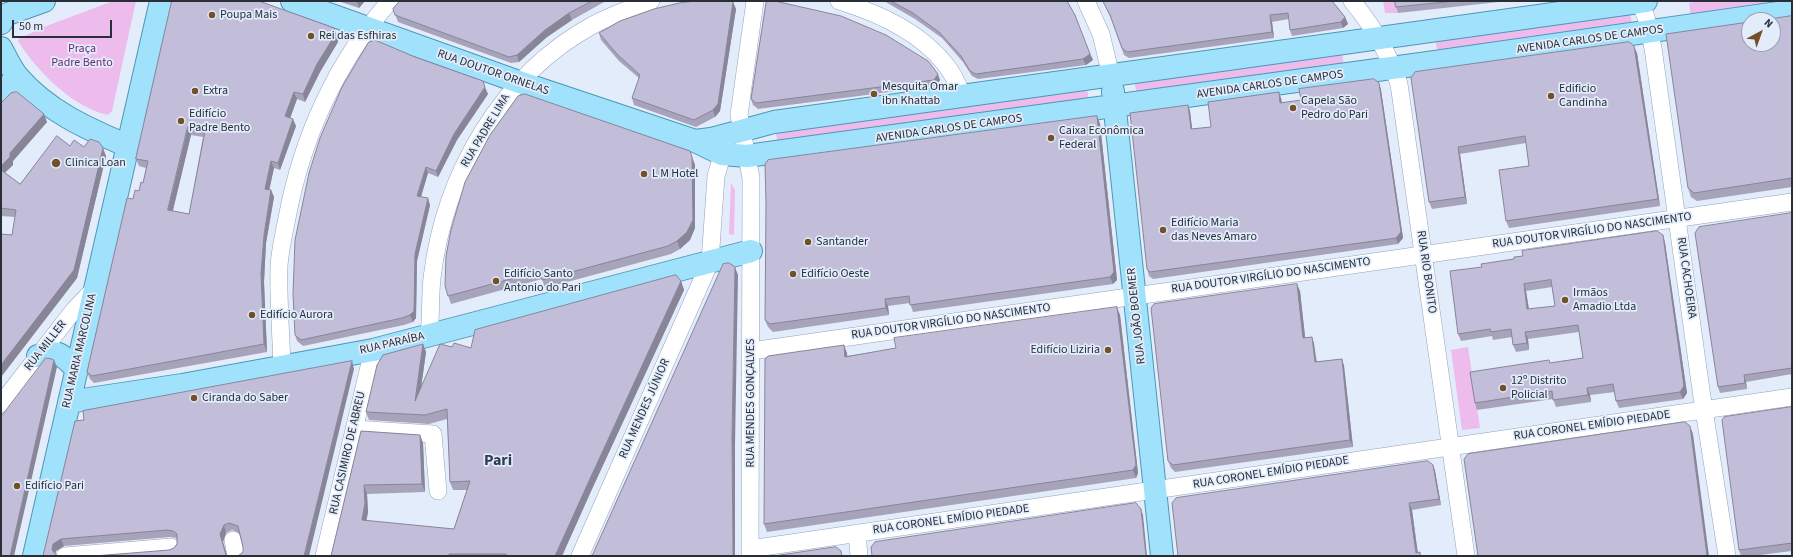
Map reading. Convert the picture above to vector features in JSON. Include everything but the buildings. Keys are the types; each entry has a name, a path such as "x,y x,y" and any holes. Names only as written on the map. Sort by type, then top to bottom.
{"main road":[{"path":"2,18 44,1"},
{"path":"1,48 17,77 57,111 81,125 128,146 161,1"},
{"name":"RUA DOUTOR ORNELAS","path":"292,1 519,82 695,141 733,134 747,156"},
{"path":"733,134 774,122 1378,39 1641,1"},
{"name":"AVENIDA CARLOS DE CAMPOS","path":"747,156 1394,68 1792,11"},
{"name":"RUA JOÃO BOEMER","path":"1111,76 1162,556"},
{"path":"1,94 17,77"},
{"name":"RUA MARIA MARCOLINA","path":"34,556 128,146"},
{"name":"RUA PARAÍBA","path":"69,402 87,401 373,350 751,251"},
{"path":"38,356 48,352 57,353 77,369"}],"street":[{"path":"282,366 279,265 294,182 324,98 366,28 390,1"},
{"name":"RUA PADRE LIMA","path":"430,336 432,279 441,229 449,201 465,164 502,102 519,82 545,58 593,25 651,1"},
{"name":"RUA MENDES JÚNIOR","path":"580,556 710,262 716,176 733,134 755,1"},
{"path":"839,1 886,19 924,44 946,64 963,96"},
{"path":"1086,1 1101,34 1111,76"},
{"name":"RUA RIO BONITO","path":"1352,1 1366,18 1378,39 1394,68 1399,84 1466,556"},
{"name":"RUA CACHOEIRA","path":"1641,1 1650,31 1704,410 1727,556"},
{"name":"RUA MENDES GONÇALVES","path":"747,156 751,178 750,552"},
{"name":"RUA DOUTOR VIRGÍLIO DO NASCIMENTO","path":"751,350 1792,202"},
{"name":"RUA MILLER","path":"1,404 74,310 94,289"},
{"name":"RUA CASIMIRO DE ABREU","path":"324,556 373,350"},
{"name":"RUA CORONEL EMÍDIO PIEDADE","path":"750,552 857,533 1792,397"},
{"path":"354,429 433,434 438,491"},
{"path":"857,533 859,556"},
{"path":"64,556 171,547"}],"green space":[{"name":"Praça Padre Bento","path":"113,1 136,1 112,111 108,115 82,105 69,96 45,75 18,41 20,38 49,25"},
{"path":"1383,1 1397,1 1398,13 1385,13"},
{"path":"1701,1 1792,1 1691,18 1689,3"},
{"path":"1630,10 1632,25 1438,54 1435,39"},
{"path":"1342,52 1344,67 1137,95 1134,80"},
{"path":"1087,87 1089,102 778,144 775,129"},
{"path":"731,183 735,190 734,235 729,234"},
{"path":"1468,347 1480,428 1462,430 1451,350"}],"place":[{"name":"Poupa Mais","path":"212,15"},
{"name":"Rei das Esfhiras","path":"311,36"},
{"name":"Extra","path":"195,91"},
{"name":"Mesquita Omar ibn Khattab","path":"874,94"},
{"name":"Edificio Candinha","path":"1551,96"},
{"name":"Capela São Pedro do Pari","path":"1293,108"},
{"name":"Edifício Padre Bento","path":"181,121"},
{"name":"Caixa Econômica Federal","path":"1051,138"},
{"name":"Clinica Loan","path":"56,163"},
{"name":"L M Hotel","path":"644,174"},
{"name":"Edifício Maria das Neves Amaro","path":"1163,230"},
{"name":"Santander","path":"808,242"},
{"name":"Edifício Oeste","path":"793,274"},
{"name":"Edifício Santo Antonio do Pari","path":"496,281"},
{"name":"Irmãos Amadio Ltda","path":"1565,300"},
{"name":"Edifício Aurora","path":"252,315"},
{"name":"Edifício Liziria","path":"1108,350"},
{"name":"12º Distrito Policial","path":"1503,388"},
{"name":"Ciranda do Saber","path":"194,398"},
{"name":"Edifício Pari","path":"17,486"}],"district":[{"name":"Pari","path":"498,461"}]}
